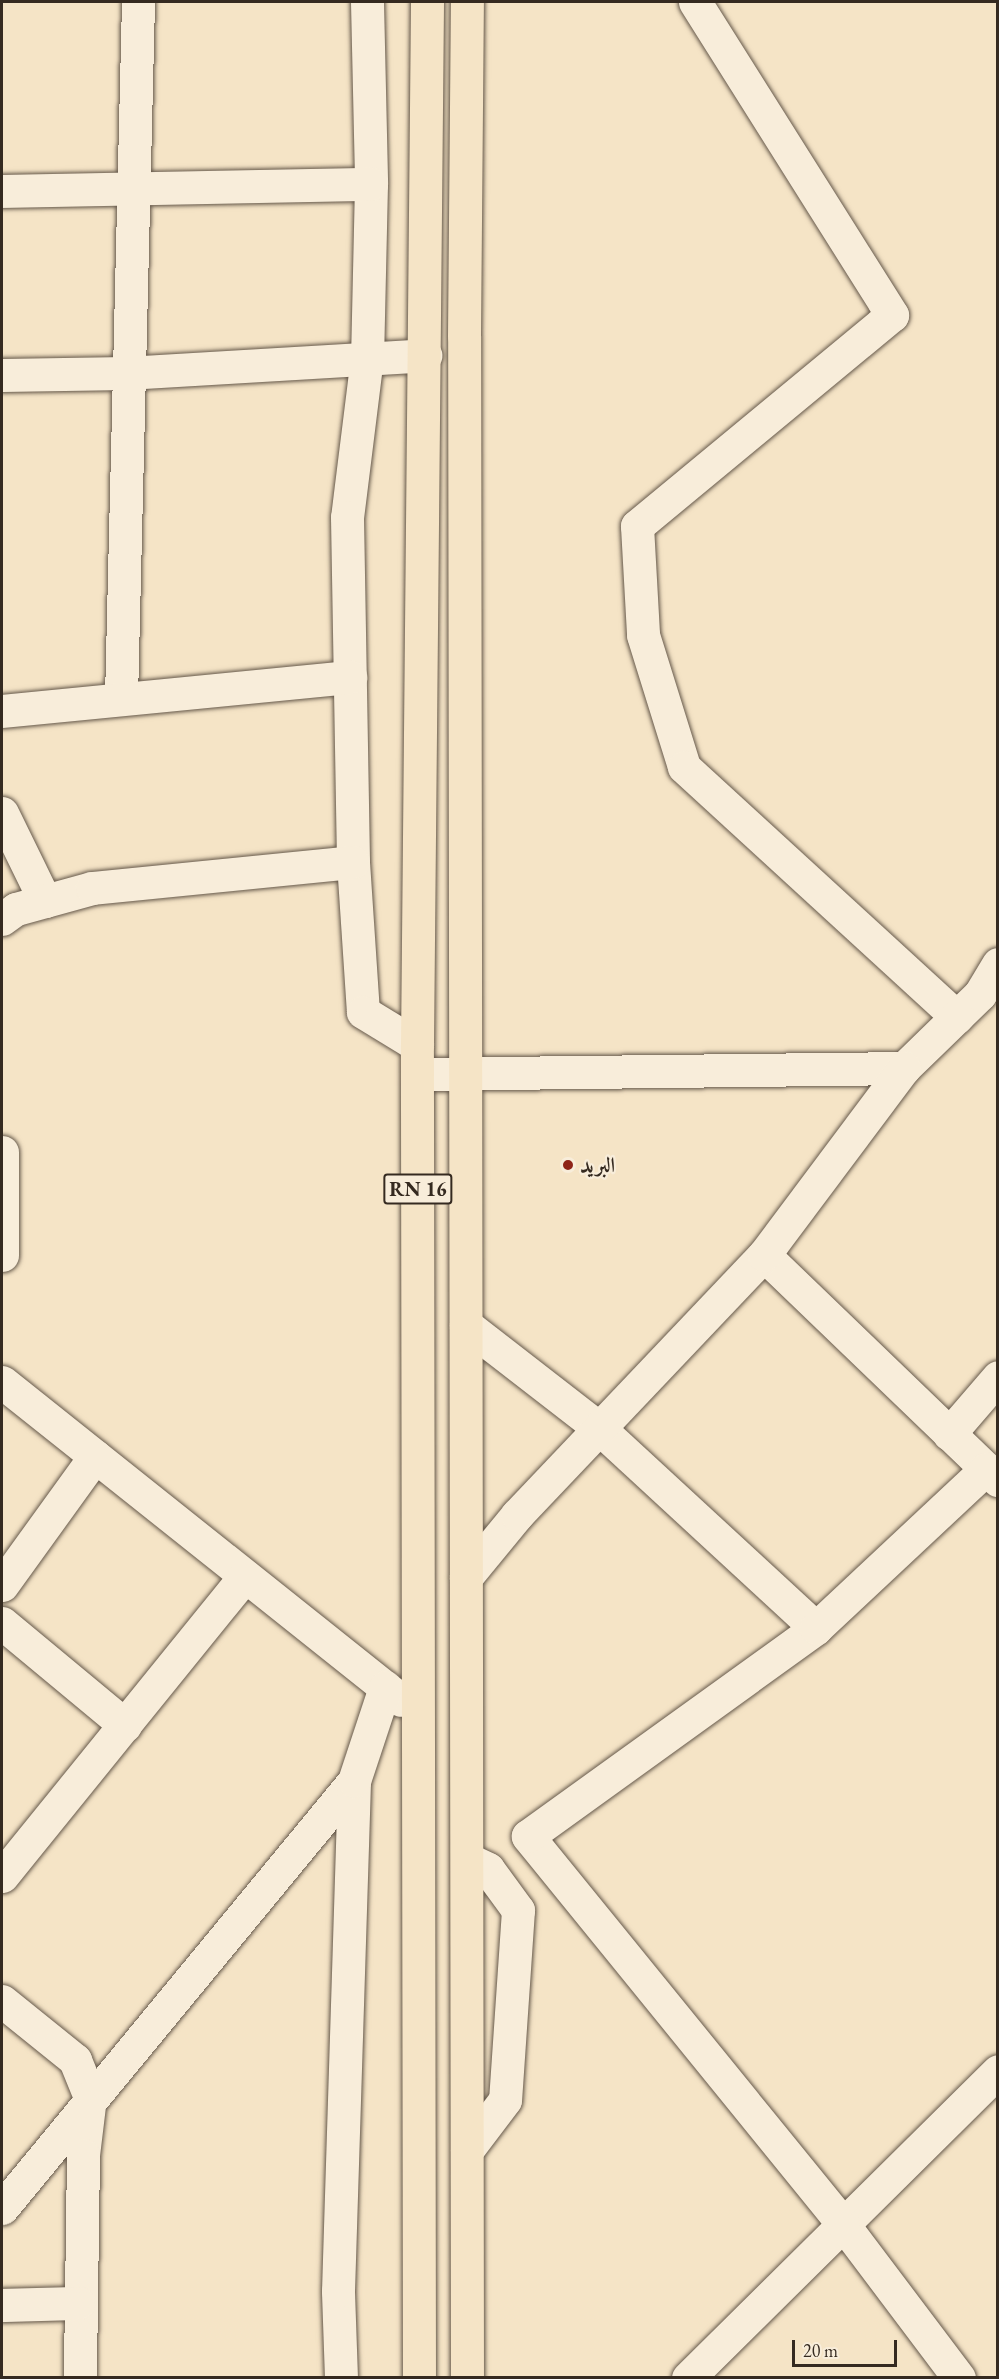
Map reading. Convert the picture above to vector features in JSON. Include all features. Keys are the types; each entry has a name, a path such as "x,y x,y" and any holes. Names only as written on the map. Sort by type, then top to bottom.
{"main road":[{"name":"RN 16","path":"419,2378 417,1060 427,2"},
{"name":"RN 16","path":"467,2378 467,2150 478,1864 466,1577 468,2"}],"street":[{"path":"121,698 126,374 136,189 138,2"},
{"path":"367,2 371,184 367,357 347,517 353,862 363,1012 417,1060 465,1075 904,1068"},
{"path":"695,2 892,315 638,526 643,635 684,767 957,1017"},
{"path":"2,191 371,184"},
{"path":"2,375 126,374 425,355"},
{"path":"2,711 350,677"},
{"path":"2,813 45,901"},
{"path":"2,919 16,909 92,888 353,862"},
{"path":"466,1577 517,1515 764,1255 904,1068 980,994 997,969"},
{"path":"2,1152 2,1255"},
{"path":"467,2150 505,2100 518,1910 478,1864 528,1836 816,1628 992,1475 764,1255"},
{"path":"466,1325 598,1428 816,1628"},
{"path":"949,1434 998,1377"},
{"path":"2,1382 419,1714"},
{"path":"2,1585 95,1456"},
{"path":"2,1876 245,1576"},
{"path":"2,1623 125,1725"},
{"path":"341,2378 338,2291 354,1781 385,1687"},
{"path":"2,2208 90,2097 354,1781"},
{"path":"528,1836 843,2224 959,2378"},
{"path":"2,2001 75,2060 90,2097 84,2155 78,2303 80,2378"},
{"path":"688,2378 998,2071"},
{"path":"2,2305 78,2303"}],"place":[{"name":"البريد","path":"568,1165"}]}
